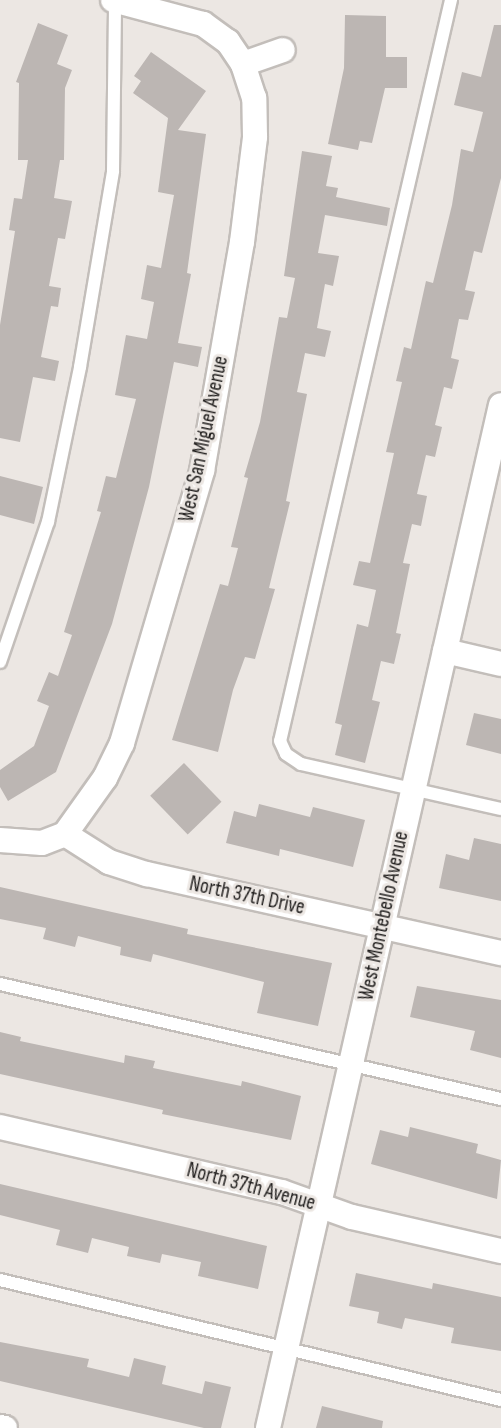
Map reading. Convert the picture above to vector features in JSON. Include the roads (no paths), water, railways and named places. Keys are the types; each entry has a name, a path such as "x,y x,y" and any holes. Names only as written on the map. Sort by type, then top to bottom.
{"street":[{"name":"West San Miguel Avenue","path":"65,834 105,778 122,742 202,471 242,242 255,137 254,98 243,64 228,42 203,24 114,0"},
{"path":"243,64 283,50"},
{"name":"West Montebello Avenue","path":"268,1428 320,1205 411,789 501,405"},
{"path":"445,651 501,664"},
{"path":"0,840 42,843 65,834"},
{"name":"North 37th Drive","path":"65,834 109,862 147,874 501,953"},
{"name":"North 37th Avenue","path":"0,1127 282,1192 352,1217 501,1251"},
{"path":"0,1427 5,1428"}],"lane":[{"path":"0,662 48,522 80,367 113,171 114,0"},
{"path":"451,0 280,741 286,754 301,764 501,809"},
{"path":"0,984 501,1099"},
{"path":"0,1280 501,1400"}]}
